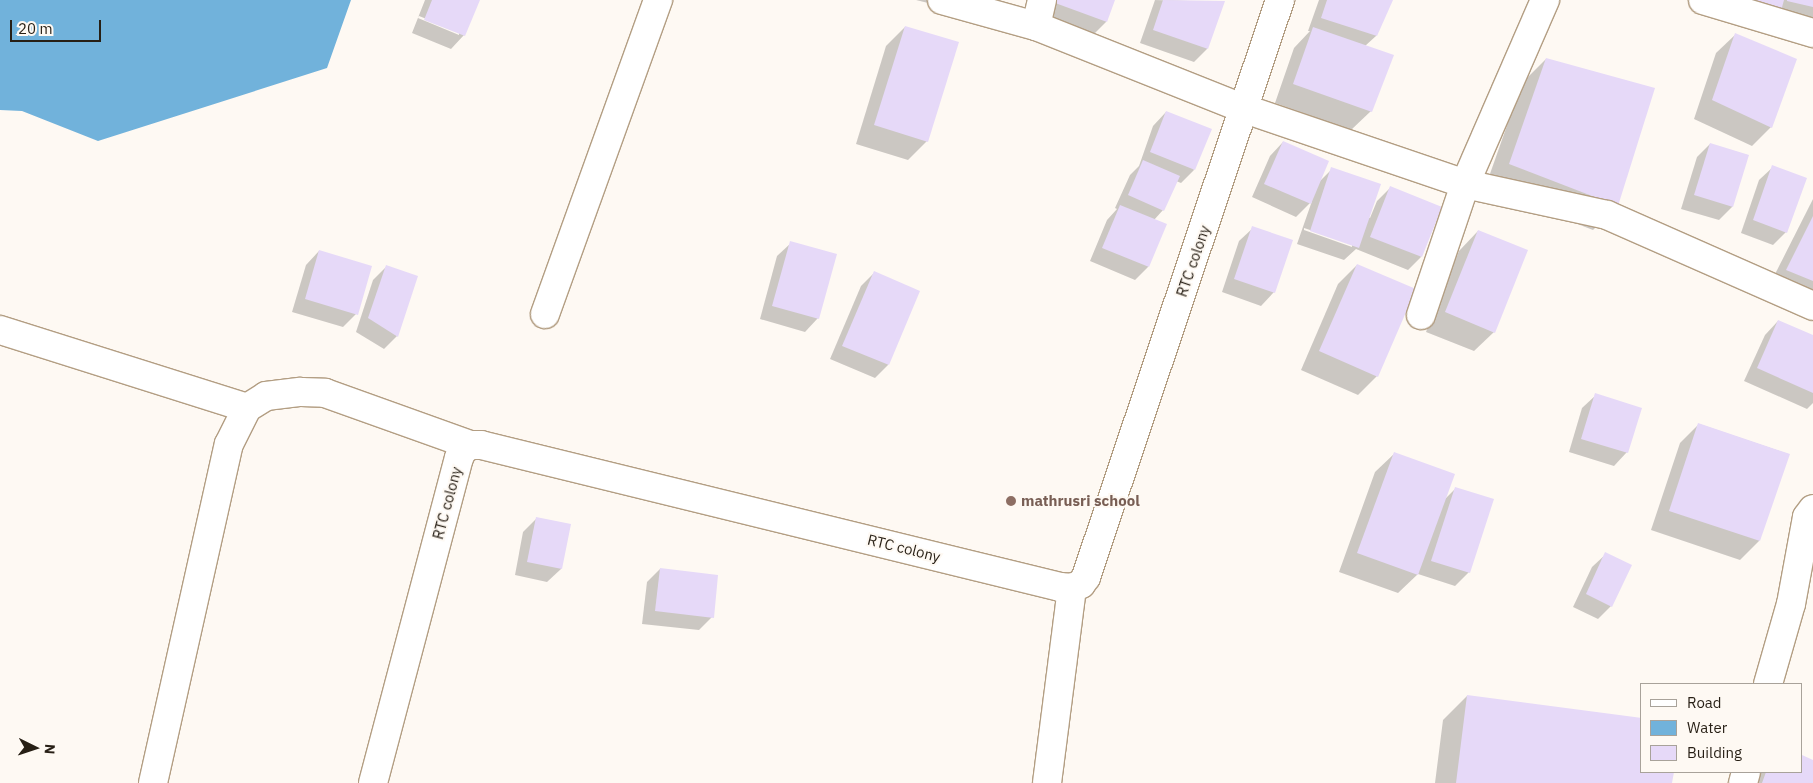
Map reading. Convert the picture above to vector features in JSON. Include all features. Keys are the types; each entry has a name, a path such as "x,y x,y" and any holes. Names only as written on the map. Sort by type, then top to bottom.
{"street":[{"path":"545,314 658,0"},
{"path":"942,0 1036,26 1245,109 1465,184 1607,215 1813,306"},
{"path":"1036,26 1042,0"},
{"name":"RTC colony","path":"373,783 459,458 462,451 470,445 481,445 1060,587 1072,588 1081,584 1086,578 1245,109 1280,0"},
{"path":"1421,315 1465,184 1545,0"},
{"path":"1703,0 1813,33"},
{"path":"0,330 247,408"},
{"path":"153,783 229,444 247,408 266,396 301,392 325,394 470,445"},
{"path":"1768,683 1791,604 1807,517 1813,509"},
{"path":"1048,783 1072,588"}],"water":[{"path":"0,0 351,0 327,68 98,141 22,111 0,110"}],"building":[{"path":"432,0 480,0 465,36 424,20"},
{"path":"1047,0 1115,0 1107,22"},
{"path":"1163,0 1225,1 1208,49 1153,30"},
{"path":"1327,0 1393,0 1377,36 1321,18"},
{"path":"1751,0 1784,0 1781,11"},
{"path":"1813,0 1813,7 1787,1"},
{"path":"905,26 959,42 928,142 874,125"},
{"path":"1313,27 1394,55 1372,112 1293,84"},
{"path":"1735,33 1797,59 1772,128 1712,100"},
{"path":"1546,58 1655,88 1618,206 1509,164"},
{"path":"1166,111 1212,129 1195,170 1150,152"},
{"path":"1283,141 1329,161 1311,204 1264,184"},
{"path":"1710,143 1749,155 1733,207 1694,195"},
{"path":"1143,160 1180,176 1164,211 1128,195"},
{"path":"1772,165 1807,178 1787,233 1753,220"},
{"path":"1331,167 1381,184 1359,248 1310,231"},
{"path":"1390,186 1442,207 1422,257 1370,237"},
{"path":"1120,205 1167,224 1149,267 1102,248"},
{"path":"1813,216 1813,281 1786,270"},
{"path":"1252,226 1293,240 1275,293 1234,279"},
{"path":"1478,230 1528,250 1495,333 1445,312"},
{"path":"790,241 837,254 819,319 772,306"},
{"path":"319,250 372,266 358,315 305,299"},
{"path":"1357,264 1416,289 1378,377 1319,351"},
{"path":"386,265 418,276 398,337 368,318"},
{"path":"874,271 920,291 889,365 842,346"},
{"path":"1778,320 1813,335 1813,393 1757,368"},
{"path":"1595,393 1642,408 1628,453 1581,439"},
{"path":"1698,423 1790,454 1760,541 1669,511"},
{"path":"1394,452 1455,474 1418,575 1357,553"},
{"path":"1455,487 1494,499 1470,573 1431,561"},
{"path":"536,517 571,524 562,569 527,562"},
{"path":"1605,552 1632,565 1612,607 1586,594"},
{"path":"660,568 718,575 714,618 655,611"},
{"path":"1467,695 1640,718 1640,773 1674,773 1672,783 1456,783"},
{"path":"1803,755 1813,760 1813,783 1762,783 1766,773 1803,773"}],"place":[{"name":"mathrusri school","path":"1011,501"}]}
